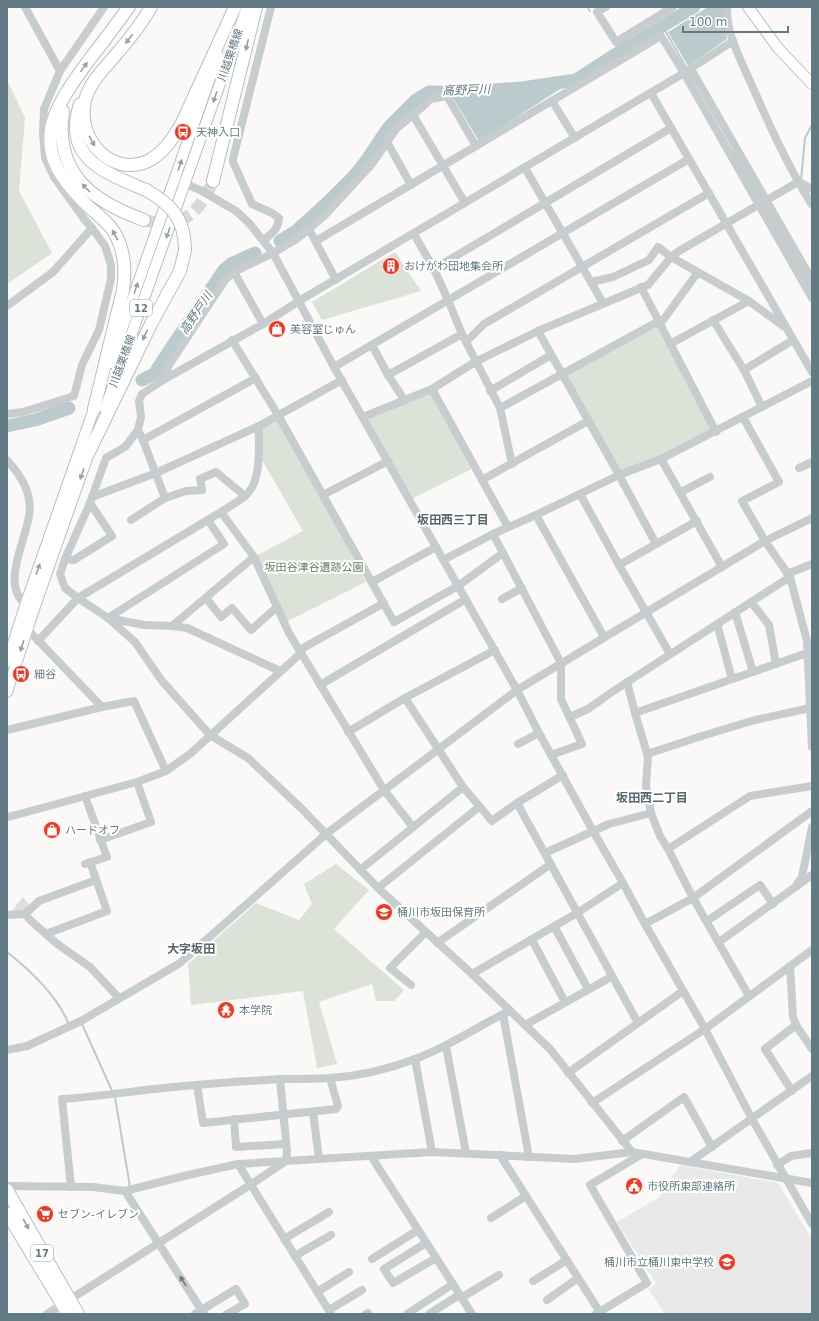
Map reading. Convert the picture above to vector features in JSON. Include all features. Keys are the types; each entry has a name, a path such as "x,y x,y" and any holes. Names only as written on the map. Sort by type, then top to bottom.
{"highway":[{"path":"94,409 123,290 125,273 124,257 120,243 113,230 72,190 61,176 54,162 51,146 51,131 58,110 71,86 129,7"},
{"path":"89,452 151,324 180,271 185,250 183,228 178,217 170,206 146,190 105,172 94,164 84,153 78,143 75,129 76,114 88,89 129,39 151,7"},
{"path":"88,89 84,102 85,126 89,138 95,148 103,156 124,164 135,164 147,161 166,147 182,123 235,7"},
{"path":"213,181 256,7"},
{"path":"71,86 61,125 62,141 65,155 70,167 78,179 91,192 107,204 124,213 144,220"},
{"name":"17","path":"7,1190 66,1306"},
{"name":"17","path":"7,1213 66,1306 78,1314"}],"main road":[{"name":"川越栗橋線","path":"7,692 28,630 30,607 94,409 235,7"},
{"name":"川越栗橋線","path":"7,662 30,607 89,452 247,7"},
{"path":"748,7 778,48 812,84"}],"street":[{"path":"25,7 60,71"},
{"path":"7,414 24,412 74,396 82,365 99,330 111,279 111,265 105,246 54,177 45,158 43,133 44,109 60,71 104,7"},
{"path":"264,240 276,231 279,218 272,213 252,204 233,162 271,7"},
{"path":"606,7 597,12 616,42 673,7"},
{"path":"727,7 727,23 733,41 769,124 798,182 812,205"},
{"path":"316,242 661,36 688,71 767,200 812,280"},
{"path":"632,1152 550,1049 525,1025 506,1012 472,974 378,888 301,808 248,758 210,735 162,681 135,642 108,618 65,588 60,574 91,500 106,458 125,447 138,430 141,417 139,401 142,394 163,380 263,324 464,203 651,94 733,41"},
{"path":"688,71 759,205 812,298"},
{"path":"651,94 812,372"},
{"path":"163,380 174,358 225,280 234,272 273,253 295,240 309,229 325,215 372,164 396,129 432,99 447,96 476,146"},
{"path":"552,101 574,138"},
{"path":"414,115 464,203"},
{"path":"434,269 671,128"},
{"path":"386,142 411,185"},
{"path":"334,367 689,159"},
{"path":"525,168 603,303"},
{"path":"174,179 202,191 236,211 264,240 273,253 334,367 517,690 593,831 624,883 645,924 705,1029 777,1165 812,1224"},
{"path":"798,182 812,189"},
{"path":"363,417 432,389 475,362 538,331 648,285 671,257 798,182"},
{"path":"466,342 484,324 709,193"},
{"path":"7,306 53,272 92,228"},
{"path":"309,229 336,280"},
{"path":"414,234 434,269 475,362 500,408 512,464"},
{"path":"591,282 613,277 649,260 658,247 671,257 749,301 786,328"},
{"path":"234,272 263,324"},
{"path":"500,408 660,322 698,272"},
{"path":"641,288 716,432"},
{"path":"670,344 749,301"},
{"path":"714,320 744,370 762,407"},
{"path":"538,331 656,544"},
{"path":"388,375 462,334"},
{"path":"232,340 278,415 394,622 458,586 503,553"},
{"path":"744,370 793,340"},
{"path":"372,345 388,375 405,401"},
{"path":"490,391 551,355"},
{"path":"143,440 256,378"},
{"path":"91,500 156,473 259,426 342,380"},
{"path":"443,560 493,534 619,475 661,459 716,432 812,381"},
{"path":"432,389 508,527"},
{"path":"743,417 779,482 742,501 765,541 788,576 809,637 807,653 810,669 812,747"},
{"path":"482,480 588,421"},
{"path":"38,641 78,598 245,496 252,489 257,476 259,426"},
{"path":"138,430 165,498"},
{"path":"661,459 722,567"},
{"path":"7,460 18,472 24,482 29,500 28,521 9,564 8,580 11,594 16,600 30,607"},
{"path":"323,495 388,461"},
{"path":"799,468 812,462"},
{"path":"131,520 165,498 186,491 202,490 200,479 216,472 245,496"},
{"path":"680,492 710,477"},
{"path":"580,494 670,654"},
{"path":"65,559 74,560 112,536 91,500"},
{"path":"221,512 254,558 289,633 348,732 384,790 413,827"},
{"path":"536,515 604,638"},
{"path":"7,1050 27,1046 70,1027 180,963 326,834 517,690 765,541 812,518"},
{"path":"108,618 224,544 208,520"},
{"path":"619,565 697,521"},
{"path":"493,534 561,663 561,699 582,744 551,755"},
{"path":"372,582 436,547"},
{"path":"172,626 254,558"},
{"path":"570,717 588,709 788,576 812,564"},
{"path":"502,599 522,588"},
{"path":"206,598 221,617 232,608 251,630 277,608"},
{"path":"320,685 466,599"},
{"path":"751,602 769,625 776,664"},
{"path":"7,817 137,782 166,771 190,754 280,671 301,654 303,648 384,603"},
{"path":"735,612 753,672"},
{"path":"108,618 144,625 187,628 280,671"},
{"path":"717,624 732,679"},
{"path":"28,630 102,707"},
{"path":"348,732 405,698 494,650"},
{"path":"635,713 807,653"},
{"path":"627,682 648,757 646,785 651,813 660,836 693,898 749,996"},
{"path":"405,698 463,787 492,821 516,803 563,775"},
{"path":"7,730 102,707 134,701 166,771"},
{"path":"647,754 756,720 810,708"},
{"path":"518,744 539,733"},
{"path":"100,840 151,822 137,782"},
{"path":"668,849 750,796 812,786"},
{"path":"360,870 463,787"},
{"path":"46,934 107,911 88,863 106,857 85,796"},
{"path":"516,803 545,853 611,977 638,1023"},
{"path":"378,888 479,806"},
{"path":"645,924 693,898 812,811"},
{"path":"545,853 609,824 651,813"},
{"path":"796,886 802,877 812,827"},
{"path":"437,943 551,864"},
{"path":"719,942 812,875"},
{"path":"7,915 25,914 39,901 96,880"},
{"path":"472,974 532,940 624,883"},
{"path":"707,921 760,885 773,904"},
{"path":"25,914 69,953 90,967 119,998"},
{"path":"554,926 588,989"},
{"path":"411,985 390,968 426,932"},
{"path":"532,940 566,1002"},
{"path":"592,1103 705,1029 811,952"},
{"path":"790,966 793,1017 796,1025 812,1049"},
{"path":"525,1025 611,977"},
{"path":"568,1073 683,991"},
{"path":"71,1187 62,1099 97,1097 117,1093 197,1085 330,1078 387,1068 415,1059 446,1046 506,1012"},
{"path":"506,1012 529,1157"},
{"path":"792,1091 765,1049 796,1025"},
{"path":"446,1046 466,1152"},
{"path":"415,1059 432,1152"},
{"path":"690,1162 812,1077"},
{"path":"197,1085 203,1123 336,1109 338,1106 330,1078"},
{"path":"280,1080 286,1144 286,1161"},
{"path":"622,1141 684,1097 712,1147"},
{"path":"313,1112 319,1159"},
{"path":"234,1119 236,1148 286,1144"},
{"path":"7,1186 93,1187 125,1191 238,1164 432,1152 466,1152 574,1159 632,1152 812,1183"},
{"path":"777,1165 791,1156 812,1153"},
{"path":"500,1155 599,1313 647,1283 590,1185 642,1154"},
{"path":"371,1156 472,1314"},
{"path":"47,1314 66,1306 159,1243 286,1161"},
{"path":"238,1164 330,1312 362,1290"},
{"path":"125,1191 159,1243 200,1313 236,1289 245,1304 227,1314"},
{"path":"492,1218 526,1196"},
{"path":"284,1239 328,1212"},
{"path":"372,1259 418,1230"},
{"path":"294,1256 331,1235"},
{"path":"426,1243 384,1269 393,1283 436,1258"},
{"path":"533,1281 566,1260"},
{"path":"317,1292 349,1272"},
{"path":"429,1314 499,1275"},
{"path":"547,1300 578,1278"},
{"path":"407,1314 453,1284"}],"shaded area":[{"path":"708,7 723,7 727,39 688,66 668,32"},
{"path":"565,86 479,141 452,96"},
{"name":"桶川市立桶川東中学校","path":"680,1165 778,1183 812,1239 812,1314 665,1314 648,1289 656,1284 617,1222 658,1198"}],"green space":[{"path":"7,80 25,118 19,191 52,253 7,284"},
{"path":"395,252 421,291 322,320 312,302"},
{"path":"659,321 716,432 619,475 562,374"},
{"path":"432,389 475,467 410,500 363,417"},
{"name":"坂田谷津谷遺跡公園","path":"278,415 366,582 284,623 254,557 303,531 258,453 259,426"},
{"path":"336,864 369,890 334,929 404,990 394,1001 376,1001 372,984 319,1002 337,1064 317,1068 303,991 191,1005 188,964 256,903 299,920 312,904 304,884"},
{"path":"23,897 32,908 8,915"}],"waterway":[{"path":"587,7 590,11"},
{"name":"高野戸川","path":"280,241 296,231 329,201 354,176 388,128 416,100 429,92 465,92 522,88 576,80 694,7"},
{"path":"662,25 687,69"},
{"path":"801,180 805,138 812,125"},
{"path":"733,151 762,201"},
{"path":"764,205 812,289"},
{"name":"高野戸川","path":"142,380 154,374 224,270 231,264 255,253"},
{"name":"高野戸川","path":"7,426 35,420 69,408"},
{"path":"7,952 25,967 51,994 69,1025"},
{"path":"82,1024 113,1093"},
{"path":"115,1097 130,1187"}],"tunnel":[{"path":"144,220 161,223 181,220 195,211 205,197 213,181"}],"place":[{"name":"天神入口","path":"183,132"},
{"name":"おけがわ団地集会所","path":"391,266"},
{"name":"美容室じゅん","path":"277,329"},
{"name":"細谷","path":"21,674"},
{"name":"ハードオフ","path":"52,830"},
{"name":"桶川市坂田保育所","path":"384,912"},
{"name":"本学院","path":"226,1010"},
{"name":"市役所東部連絡所","path":"634,1186"},
{"name":"セブン-イレブン","path":"45,1214"},
{"name":"桶川市立桶川東中学校","path":"727,1262"}],"district":[{"name":"坂田西三丁目","path":"453,520"},
{"name":"坂田西二丁目","path":"652,798"},
{"name":"大字坂田","path":"191,949"}]}
